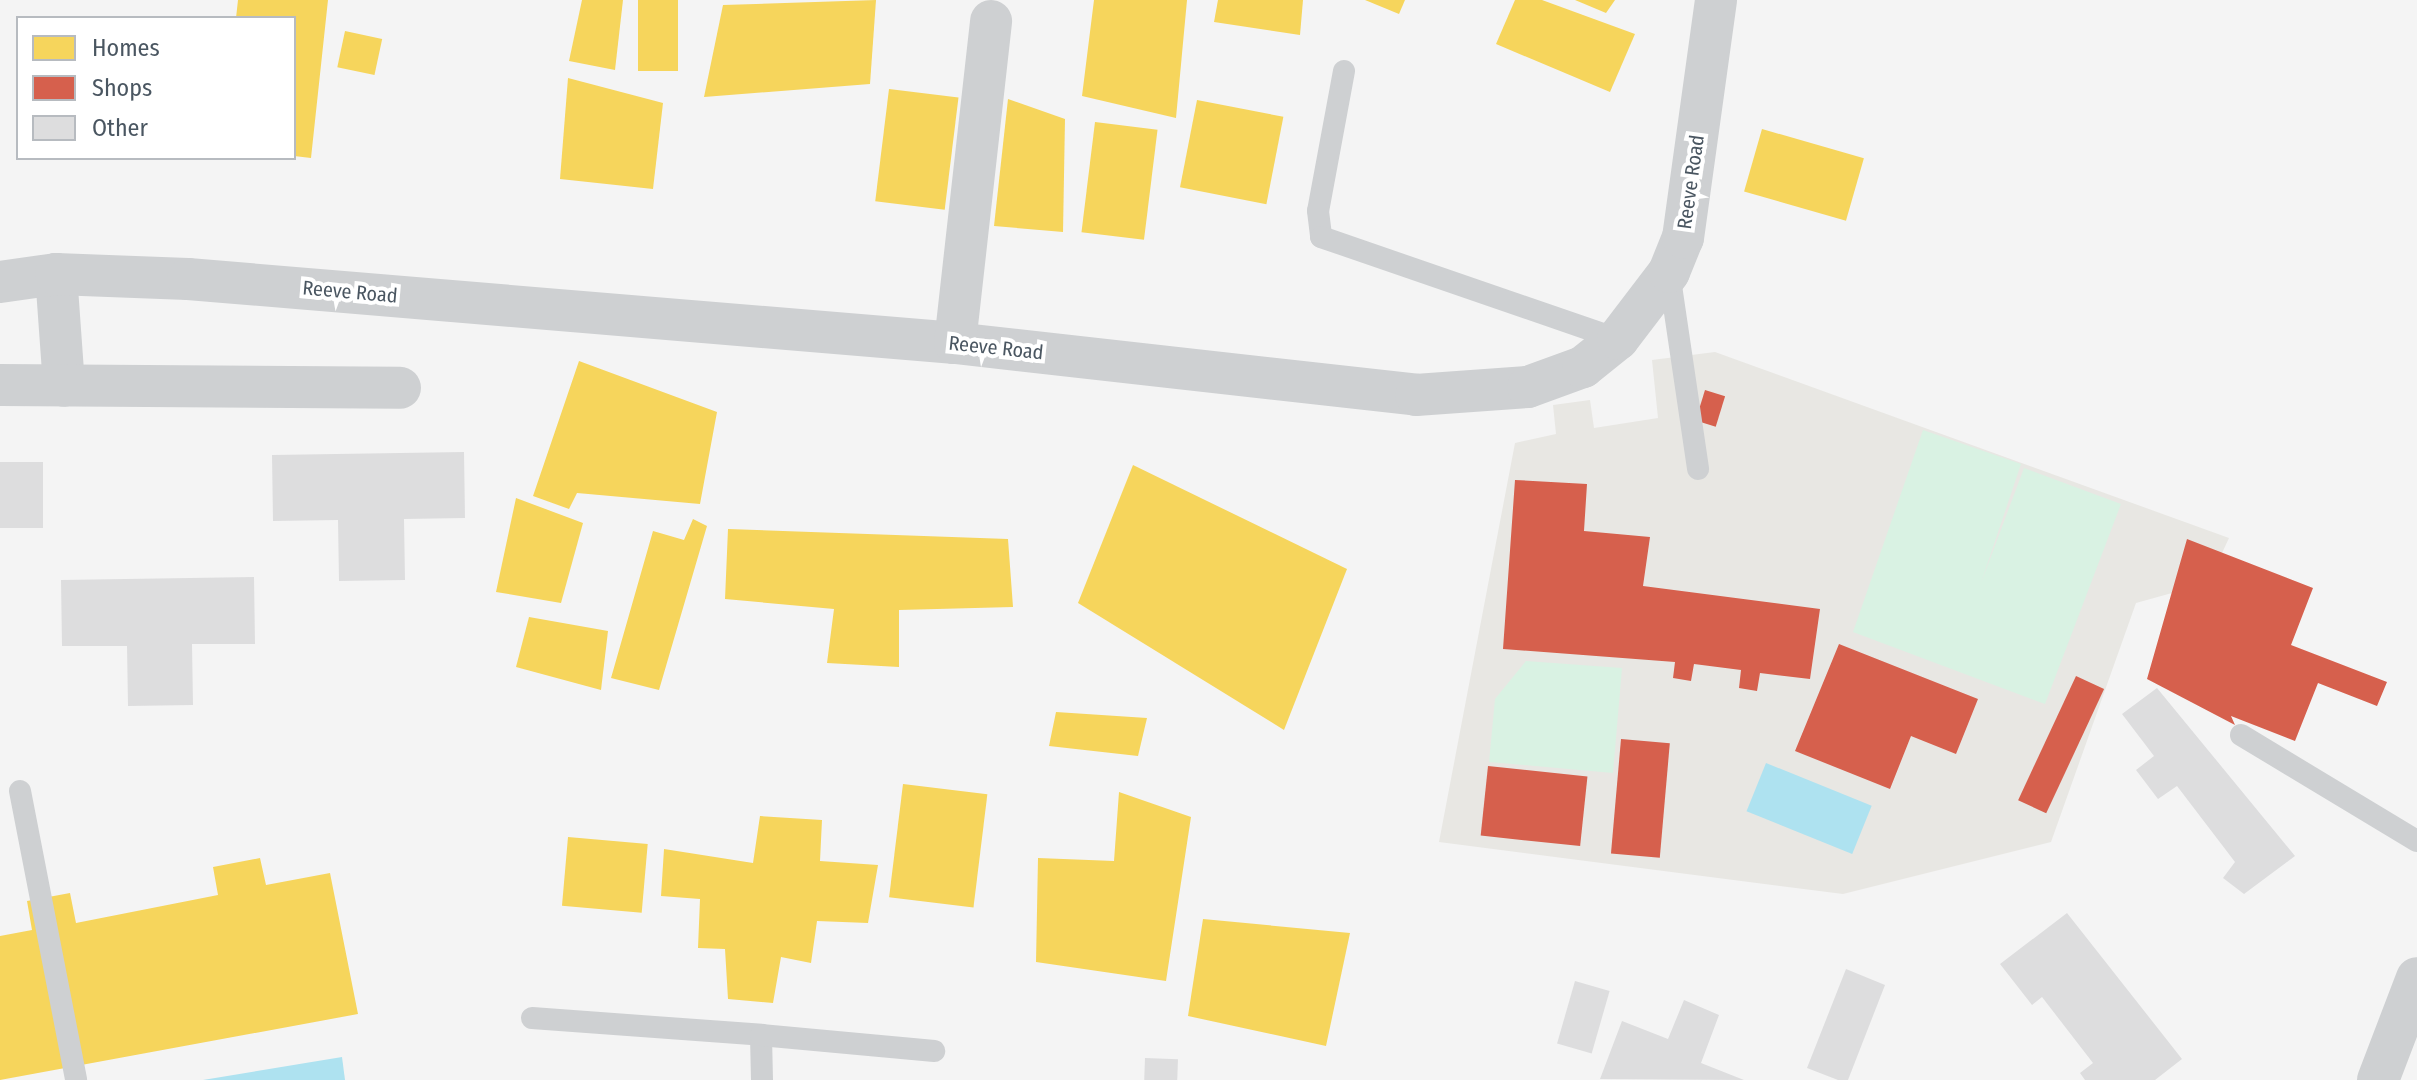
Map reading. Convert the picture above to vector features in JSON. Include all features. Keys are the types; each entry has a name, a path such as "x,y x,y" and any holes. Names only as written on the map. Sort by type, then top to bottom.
{"street":[{"name":"Reeve Road","path":"0,282 56,274 955,343 1416,395 1528,387 1583,367 1618,339 1669,272 1683,238 1716,0"},
{"path":"955,343 991,21"},
{"path":"56,274 64,386"},
{"path":"0,385 400,388"},
{"path":"2378,1080 2417,978"}],"lane":[{"path":"1344,71 1318,211 1321,237 1618,339"},
{"path":"1669,272 1698,469"},
{"path":"2241,735 2417,841"},
{"path":"20,791 76,1080"},
{"path":"532,1018 934,1051"},
{"path":"761,1035 762,1080"}],"shaded area":[{"path":"1715,352 2229,538 2208,583 2136,603 2051,842 1843,894 1439,842 1515,443 1556,434 1553,405 1590,400 1594,428 1658,418 1652,360"}],"green space":[{"path":"1923,430 2021,464 1981,583 2024,468 2121,504 2045,704 1853,632"},
{"path":"1526,661 1622,668 1613,773 1489,762 1495,699"}],"water":[{"path":"1766,763 1872,806 1852,854 1747,811"},
{"path":"342,1057 345,1080 203,1080"}],"building: Homes":[{"path":"238,0 328,0 311,158 296,156 296,16 236,16"},
{"path":"582,0 623,0 615,70 569,61"},
{"path":"638,0 678,0 678,71 638,71"},
{"path":"876,0 870,84 704,97 723,5"},
{"path":"1094,0 1187,0 1176,118 1082,96"},
{"path":"1218,0 1303,0 1300,35 1214,22"},
{"path":"1365,0 1405,0 1399,14"},
{"path":"1515,0 1542,0 1635,34 1610,92 1496,44"},
{"path":"1575,0 1615,0 1606,13"},
{"path":"345,31 382,39 374,75 337,67"},
{"path":"568,78 663,103 653,189 560,179"},
{"path":"889,89 958,98 945,210 875,201"},
{"path":"1008,99 1065,119 1063,232 994,226"},
{"path":"1197,100 1283,117 1266,204 1180,187"},
{"path":"1095,122 1158,130 1144,240 1081,232"},
{"path":"1762,129 1864,158 1846,221 1744,191"},
{"path":"579,361 717,412 700,504 577,493 569,509 533,496"},
{"path":"1133,465 1347,569 1284,730 1078,603"},
{"path":"516,498 583,523 561,603 496,592"},
{"path":"693,519 707,526 659,690 611,678 653,531 684,540"},
{"path":"728,529 1008,539 1013,607 899,610 899,667 827,663 834,609 725,599"},
{"path":"529,617 608,631 601,690 516,667"},
{"path":"1056,712 1147,718 1138,756 1049,746"},
{"path":"903,784 987,794 973,908 889,897"},
{"path":"1119,792 1191,817 1166,981 1036,962 1038,858 1114,861"},
{"path":"760,816 822,820 820,861 878,865 868,923 817,921 811,963 781,957 773,1003 728,999 725,949 698,948 700,899 661,896 664,849 753,863"},
{"path":"568,837 648,844 642,913 562,906"},
{"path":"260,858 266,885 330,873 358,1014 0,1080 0,936 32,930 27,901 70,893 76,923 218,895 213,867"},
{"path":"1203,919 1350,933 1326,1046 1188,1016"}],"building: Shops":[{"path":"1705,390 1725,396 1716,427 1696,421"},
{"path":"1515,480 1587,484 1584,531 1650,537 1643,586 1820,609 1810,679 1760,673 1757,691 1739,688 1741,670 1694,664 1691,681 1673,678 1675,662 1503,649"},
{"path":"2187,539 2313,588 2291,645 2387,682 2377,706 2318,683 2295,741 2231,716 2235,725 2147,679"},
{"path":"1839,644 1978,699 1956,754 1911,736 1890,789 1795,751"},
{"path":"2076,676 2104,689 2046,813 2018,800"},
{"path":"1621,739 1670,743 1660,858 1611,854"},
{"path":"1488,766 1587,776 1580,846 1481,836"}],"building: Other":[{"path":"464,452 465,518 404,519 405,580 339,581 338,520 273,521 272,455"},
{"path":"0,462 43,462 43,528 0,528"},
{"path":"254,577 255,644 192,644 193,705 128,706 127,646 62,646 61,580"},
{"path":"2157,688 2295,856 2244,894 2223,878 2235,862 2177,786 2158,799 2136,770 2154,756 2122,714"},
{"path":"2067,913 2182,1059 2155,1080 2085,1080 2080,1073 2093,1063 2042,997 2032,1005 2000,964"},
{"path":"1846,969 1885,985 1848,1080 1838,1080 1807,1068"},
{"path":"1575,981 1610,991 1592,1053 1557,1043"},
{"path":"1684,1000 1719,1015 1701,1063 1744,1080 1600,1079 1622,1021 1668,1039"},
{"path":"1145,1058 1178,1059 1177,1080 1144,1080"}]}
